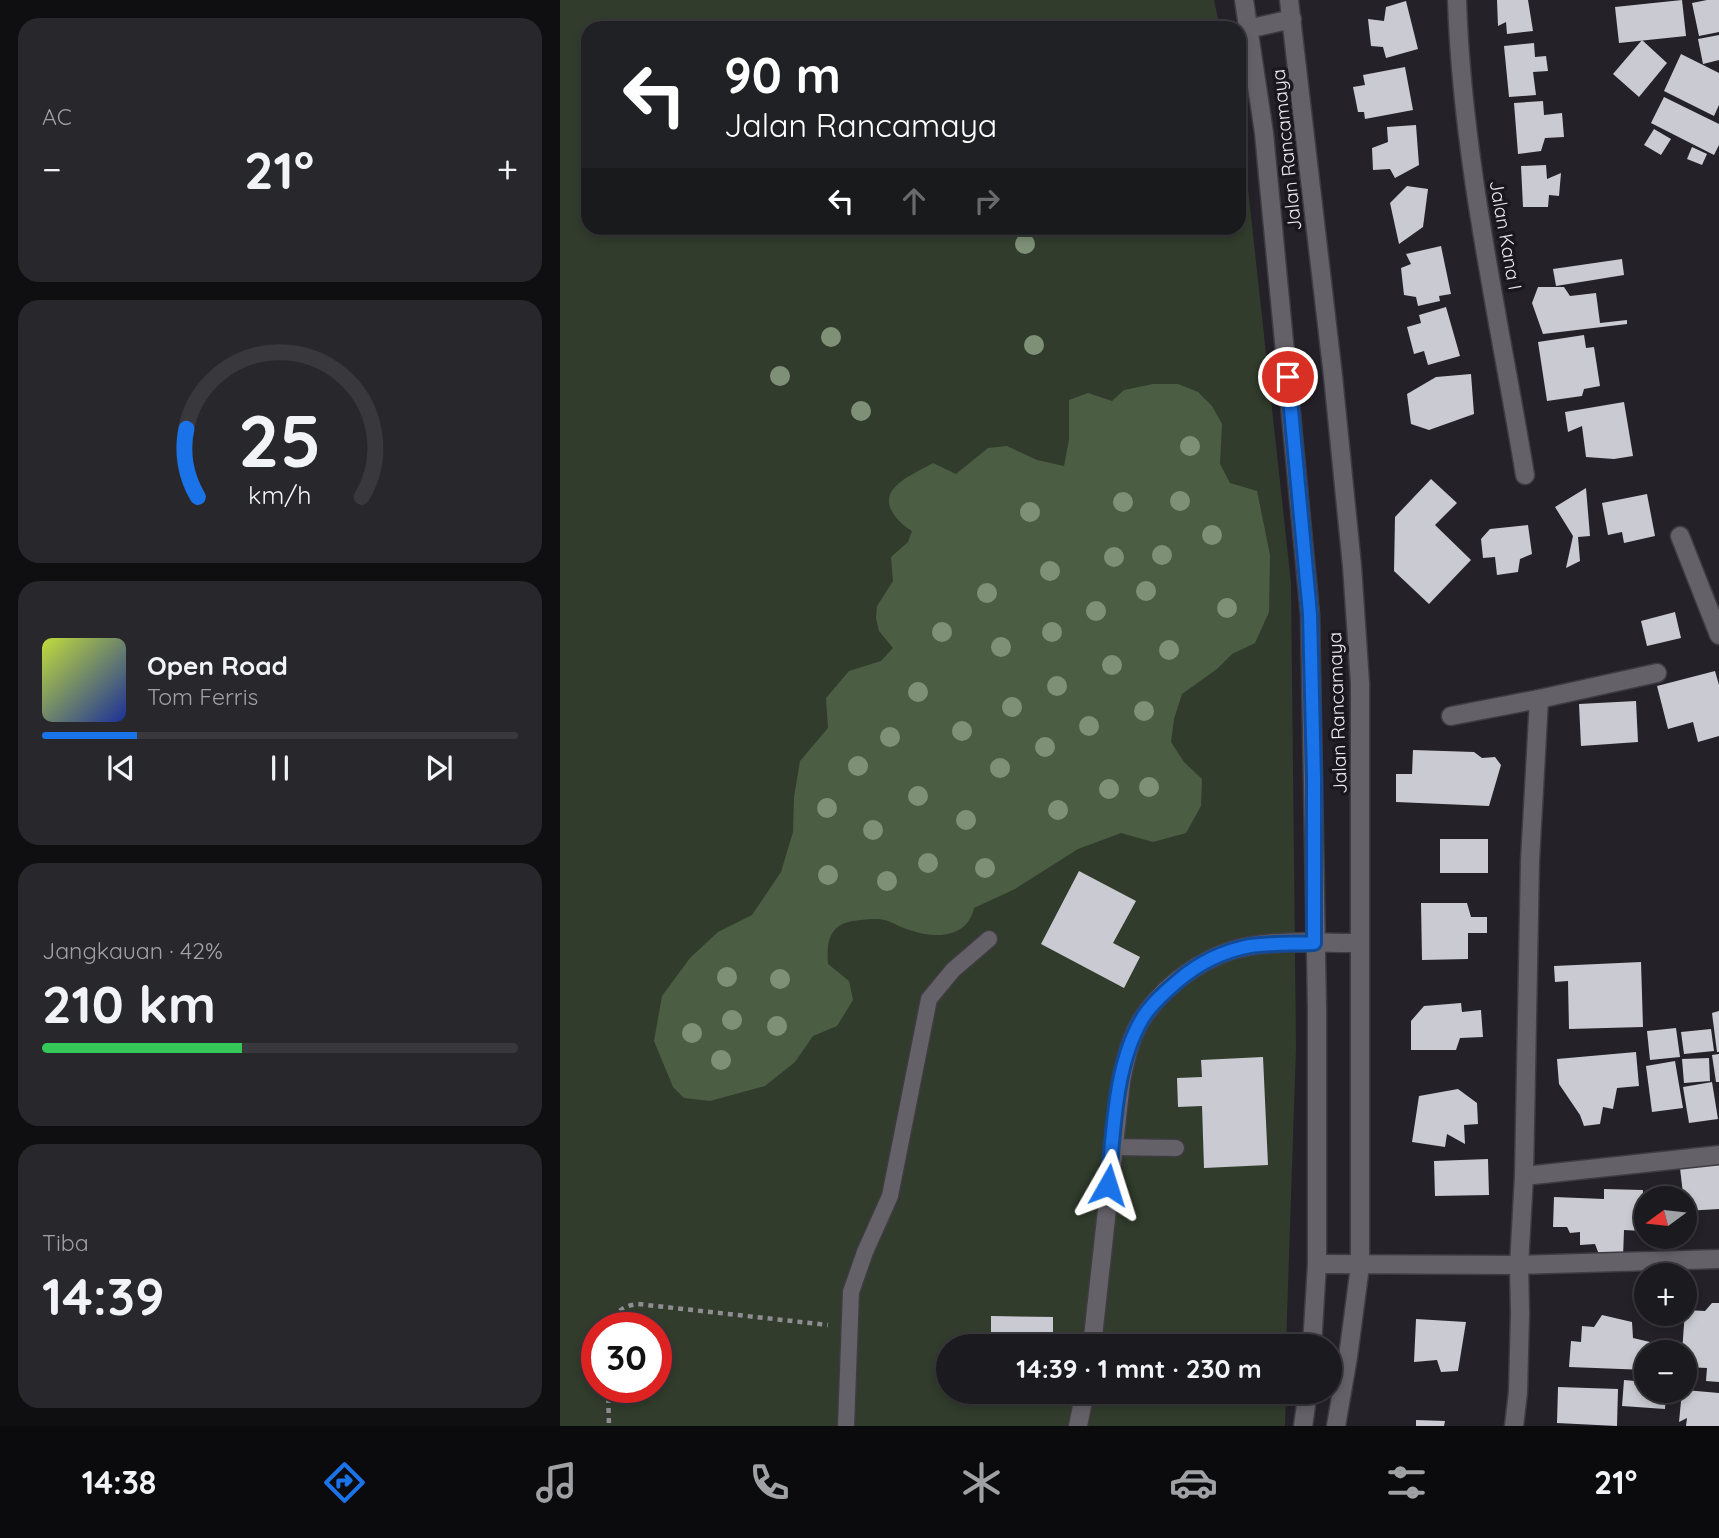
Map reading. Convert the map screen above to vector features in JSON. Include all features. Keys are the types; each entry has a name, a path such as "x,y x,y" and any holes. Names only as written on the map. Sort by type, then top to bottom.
{"street":[{"name":"Jalan Rancamaya","path":"1244,0 1264,133 1310,614 1314,778 1317,1264 1313,1334"},
{"name":"Jalan Rancamaya","path":"1289,0 1352,566 1360,683 1360,1266 1336,1426"},
{"name":"Jalan Kana I","path":"1457,0 1461,72 1475,177 1525,475"},
{"path":"1248,29 1292,19"},
{"path":"1680,536 1719,635"},
{"path":"1451,716 1657,673"},
{"path":"1514,1426 1518,1392 1519,1265 1524,1176 1527,931 1539,699"},
{"path":"1093,1334 1112,1147 1124,1063 1143,1016 1185,975 1226,953 1270,944 1359,943"},
{"path":"1524,1176 1719,1154"},
{"path":"1317,1264 1519,1265 1719,1259"},
{"path":"1078,1426 1082,1404"},
{"path":"1303,1426 1306,1404"}],"lane":[{"path":"846,1426 851,1292 890,1196 929,999 953,970 989,939"},
{"path":"1112,1147 1176,1147"}],"path":[{"path":"617,1312 624,1306 638,1304 850,1327"},
{"path":"608,1403 608,1426"}],"green space":[{"path":"560,0 1214,0 1218,21 581,21 581,235 1246,235 1246,170 1291,583 1296,1048 1286,1334 936,1334 936,1404 1286,1404 1285,1426 560,1426"},
{"path":"1153,384 1178,384 1198,392 1212,406 1222,424 1220,464 1230,483 1257,491 1270,555 1269,612 1255,643 1232,654 1217,669 1182,694 1174,719 1171,742 1184,762 1202,779 1201,806 1186,833 1153,842 1121,833 1078,849 1015,889 974,908 965,925 950,933 932,935 878,919 851,921 837,927 828,946 828,964 849,981 853,1000 837,1026 813,1036 795,1062 765,1086 710,1101 684,1098 673,1087 654,1041 662,996 690,958 718,932 752,915 781,872 793,832 794,797 800,761 828,728 826,698 849,671 881,661 893,648 879,631 877,606 893,581 891,557 908,542 912,531 892,512 889,500 891,493 903,480 933,463 956,474 988,448 1007,446 1037,460 1064,466 1069,440 1069,400 1088,393 1112,401 1124,390"}],"building":[{"path":"1497,0 1528,0 1533,31 1507,34 1506,22 1498,26"},
{"path":"1682,0 1686,36 1619,43 1615,7"},
{"path":"1719,0 1719,32 1699,36 1692,3"},
{"path":"1406,1 1418,49 1386,58 1383,47 1371,46 1368,19 1384,21 1386,7"},
{"path":"1719,35 1719,60 1703,64 1698,39"},
{"path":"1642,40 1667,63 1639,97 1613,74"},
{"path":"1534,43 1535,57 1546,56 1548,71 1533,72 1536,95 1509,97 1504,46"},
{"path":"1681,54 1719,73 1719,105 1714,116 1664,91"},
{"path":"1405,67 1413,110 1365,119 1364,112 1358,112 1353,87 1365,85 1363,75"},
{"path":"1664,97 1719,124 1719,145 1714,155 1651,123"},
{"path":"1543,101 1544,115 1562,113 1564,137 1545,138 1541,151 1518,154 1514,103"},
{"path":"1416,125 1419,165 1395,178 1390,169 1373,170 1372,148 1388,142 1387,127"},
{"path":"1654,129 1671,139 1661,155 1644,145"},
{"path":"1692,147 1707,154 1702,165 1687,159"},
{"path":"1546,165 1547,179 1561,173 1559,196 1549,195 1548,207 1523,207 1521,166"},
{"path":"1407,186 1428,189 1423,227 1399,244 1390,203"},
{"path":"1441,246 1451,294 1439,296 1440,301 1418,306 1416,297 1404,295 1401,268 1411,264 1406,254"},
{"path":"1622,259 1624,275 1556,286 1553,269"},
{"path":"1538,287 1564,287 1570,296 1596,293 1600,323 1627,320 1627,324 1543,334 1532,303"},
{"path":"1446,307 1460,356 1428,365 1424,351 1414,354 1407,327 1421,323 1419,315"},
{"path":"1584,335 1586,348 1594,347 1600,386 1584,389 1582,396 1547,401 1538,342"},
{"path":"1471,374 1474,414 1429,430 1411,424 1407,394 1436,377"},
{"path":"1624,402 1633,456 1614,459 1586,457 1582,426 1568,432 1565,412"},
{"path":"1431,479 1457,503 1435,525 1471,560 1429,604 1394,571 1395,517"},
{"path":"1586,488 1590,536 1578,537 1580,561 1566,568 1573,536 1555,507"},
{"path":"1647,494 1655,536 1624,543 1622,532 1608,535 1602,503"},
{"path":"1528,525 1532,554 1520,559 1518,572 1497,575 1495,557 1483,558 1481,539 1490,529"},
{"path":"1675,612 1681,638 1647,646 1641,621"},
{"path":"1715,671 1719,685 1719,736 1698,742 1693,722 1668,729 1657,686"},
{"path":"1636,701 1638,742 1581,746 1579,704"},
{"path":"1413,750 1474,752 1482,758 1495,757 1501,765 1489,806 1396,802 1396,774 1412,774"},
{"path":"1440,839 1488,839 1488,873 1440,873"},
{"path":"1079,871 1136,901 1113,943 1140,957 1124,988 1041,944"},
{"path":"1421,903 1467,903 1471,917 1487,917 1487,933 1468,933 1468,959 1422,960"},
{"path":"1641,962 1643,1027 1569,1029 1568,981 1555,982 1554,966"},
{"path":"1461,1003 1462,1012 1481,1010 1483,1037 1460,1038 1456,1050 1411,1050 1411,1021 1424,1006"},
{"path":"1719,1011 1719,1052 1717,1052 1712,1013"},
{"path":"1676,1028 1680,1057 1650,1060 1647,1031"},
{"path":"1711,1029 1714,1051 1684,1054 1681,1032"},
{"path":"1636,1052 1639,1086 1617,1088 1613,1109 1603,1107 1600,1124 1584,1126 1580,1115 1559,1084 1557,1059"},
{"path":"1719,1054 1719,1082 1716,1082 1712,1055"},
{"path":"1263,1057 1268,1165 1204,1168 1202,1106 1178,1107 1177,1078 1202,1077 1201,1060"},
{"path":"1709,1058 1710,1081 1684,1083 1682,1059"},
{"path":"1675,1061 1683,1108 1652,1112 1646,1066"},
{"path":"1712,1082 1718,1119 1689,1123 1683,1087"},
{"path":"1458,1089 1477,1103 1478,1124 1464,1125 1465,1144 1447,1134 1445,1147 1412,1142 1419,1096"},
{"path":"1488,1159 1489,1195 1435,1196 1434,1161"},
{"path":"1719,1165 1719,1209 1698,1210 1698,1186 1682,1186 1680,1168"},
{"path":"1604,1189 1634,1190 1634,1231 1624,1230 1623,1257 1600,1257 1595,1244 1580,1245 1580,1232 1570,1233 1567,1227 1553,1227 1554,1197 1604,1199"},
{"path":"1712,1303 1719,1303 1719,1382 1706,1381 1707,1368 1697,1368 1697,1340 1683,1340 1684,1326 1697,1326 1697,1311 1705,1311"},
{"path":"1602,1315 1632,1322 1633,1338 1642,1340 1634,1340 1634,1370 1569,1367 1571,1341 1581,1342 1582,1326 1594,1327"},
{"path":"991,1316 1053,1317 1053,1334 991,1334"},
{"path":"1416,1319 1466,1322 1458,1371 1441,1372 1437,1360 1414,1362"},
{"path":"1624,1380 1634,1381 1634,1403 1665,1403 1665,1409 1622,1406"},
{"path":"1558,1387 1618,1389 1617,1426 1557,1423"},
{"path":"1697,1391 1719,1393 1719,1426 1686,1426 1687,1418 1679,1422 1681,1403 1697,1403"},
{"path":"1416,1420 1445,1421 1444,1426 1416,1426"}],"route":[{"path":"1108,1185 1124,1063 1143,1016 1185,975 1226,953 1270,944 1314,943 1310,614 1288,377"}]}
